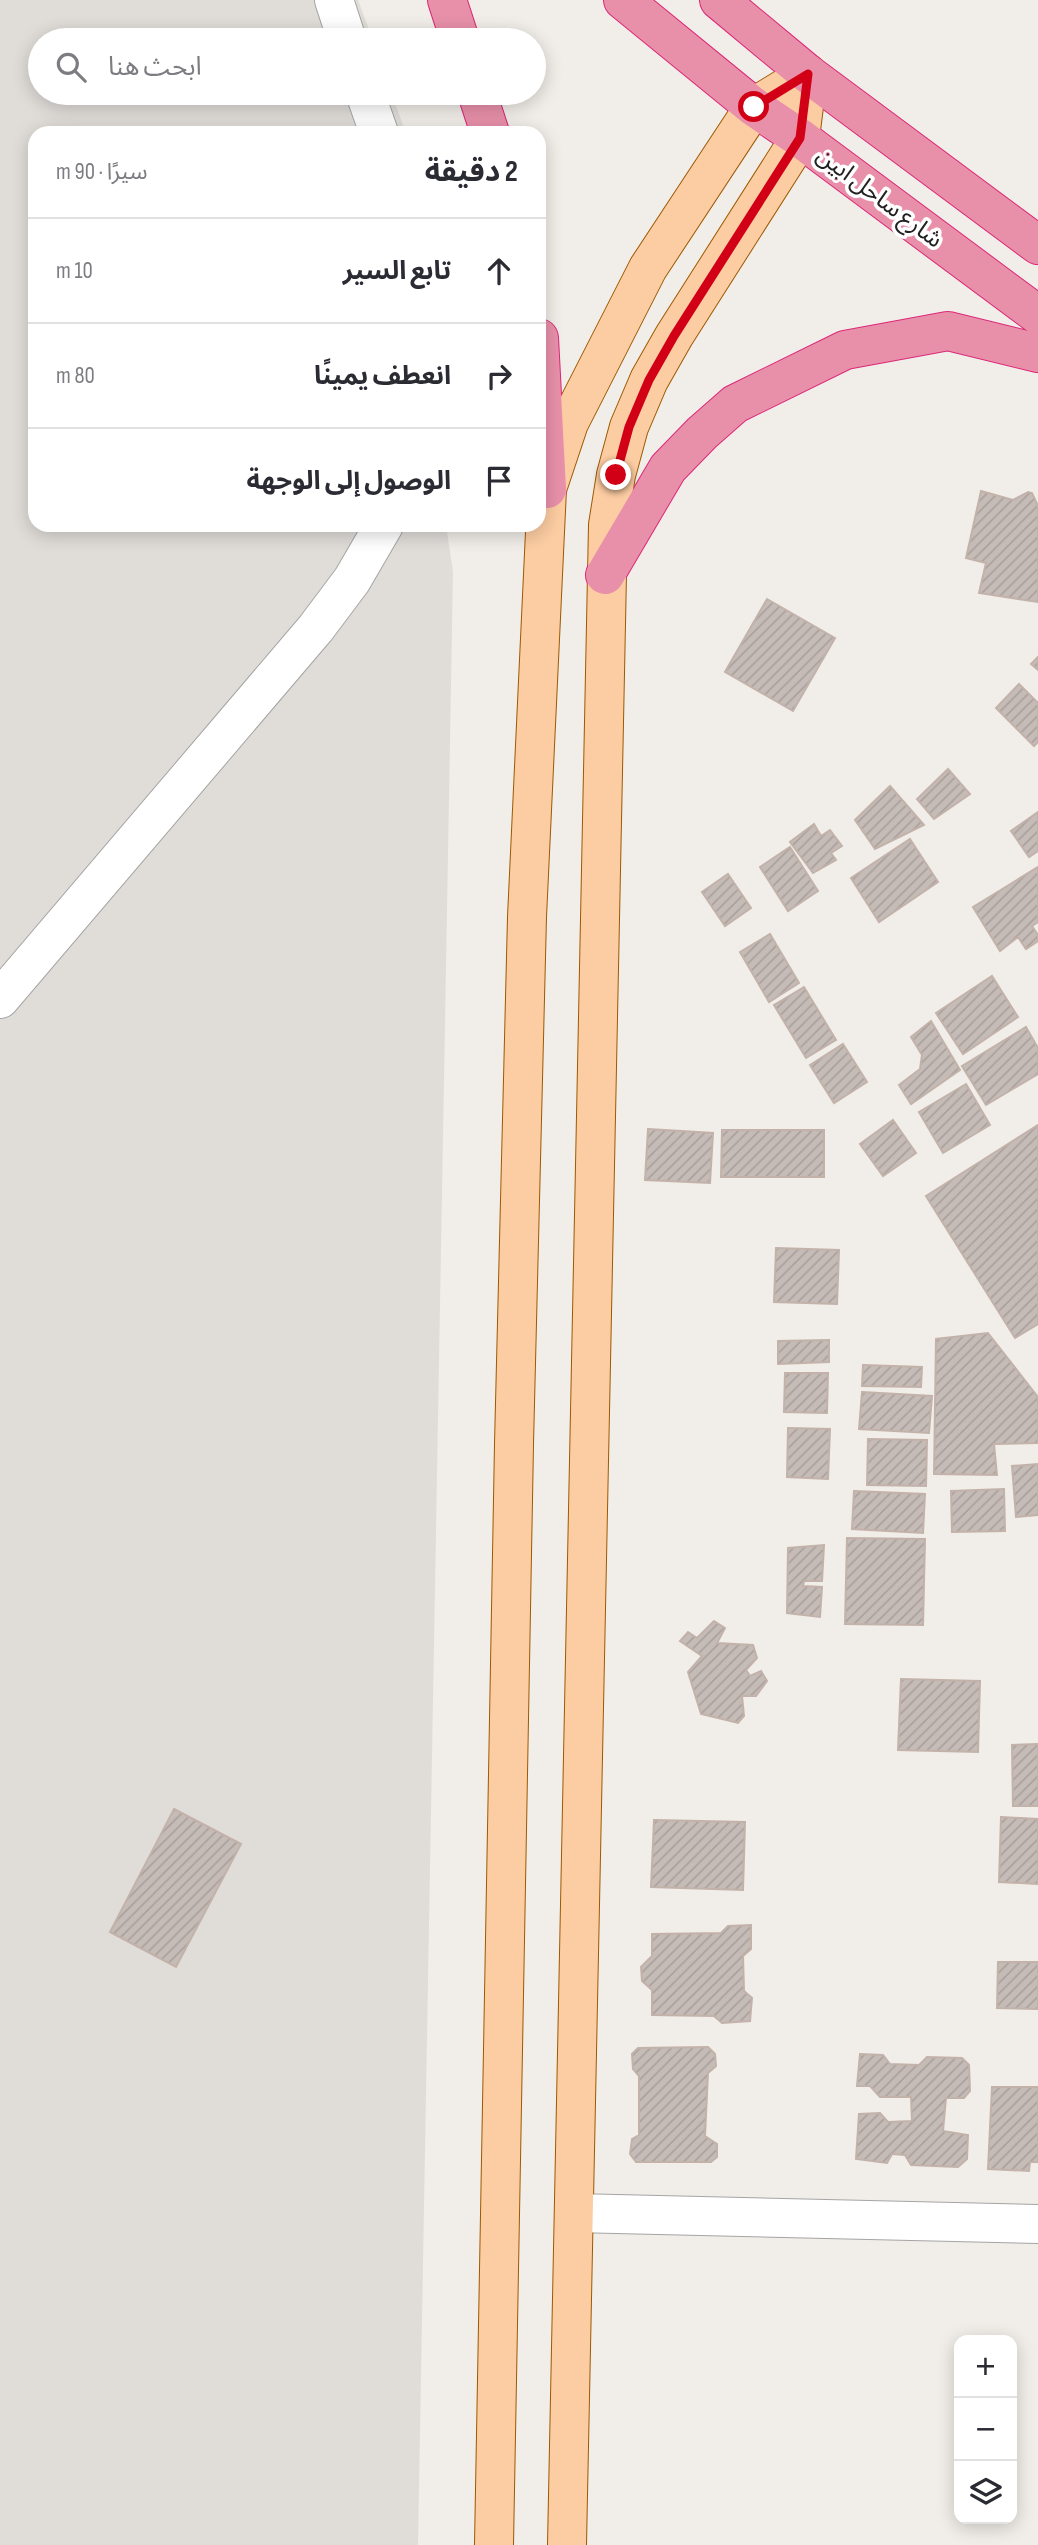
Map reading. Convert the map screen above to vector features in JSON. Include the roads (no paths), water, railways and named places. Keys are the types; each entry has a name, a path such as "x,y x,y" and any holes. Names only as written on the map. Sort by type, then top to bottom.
{"highway":[{"path":"447,0 456,28"},
{"name":"شارع ساحل ابين","path":"623,0 754,107 800,138 1038,315"},
{"path":"719,0 808,74 1038,245"},
{"path":"481,105 488,126"},
{"path":"605,575 668,468 735,404 845,350 948,331 1038,353"},
{"path":"546,470 547,489"}],"main road":[{"path":"546,510 547,489 569,423 648,268 754,107 808,74"},
{"path":"567,2545 608,525 616,475 629,427 649,380 800,138 808,74"},
{"path":"494,2545 514,1444 527,917 545,532"}],"street":[{"path":"334,0 343,28"},
{"path":"369,105 377,126"},
{"path":"0,999 317,628 352,580 380,532"},
{"path":"573,2213 1038,2224"}]}
